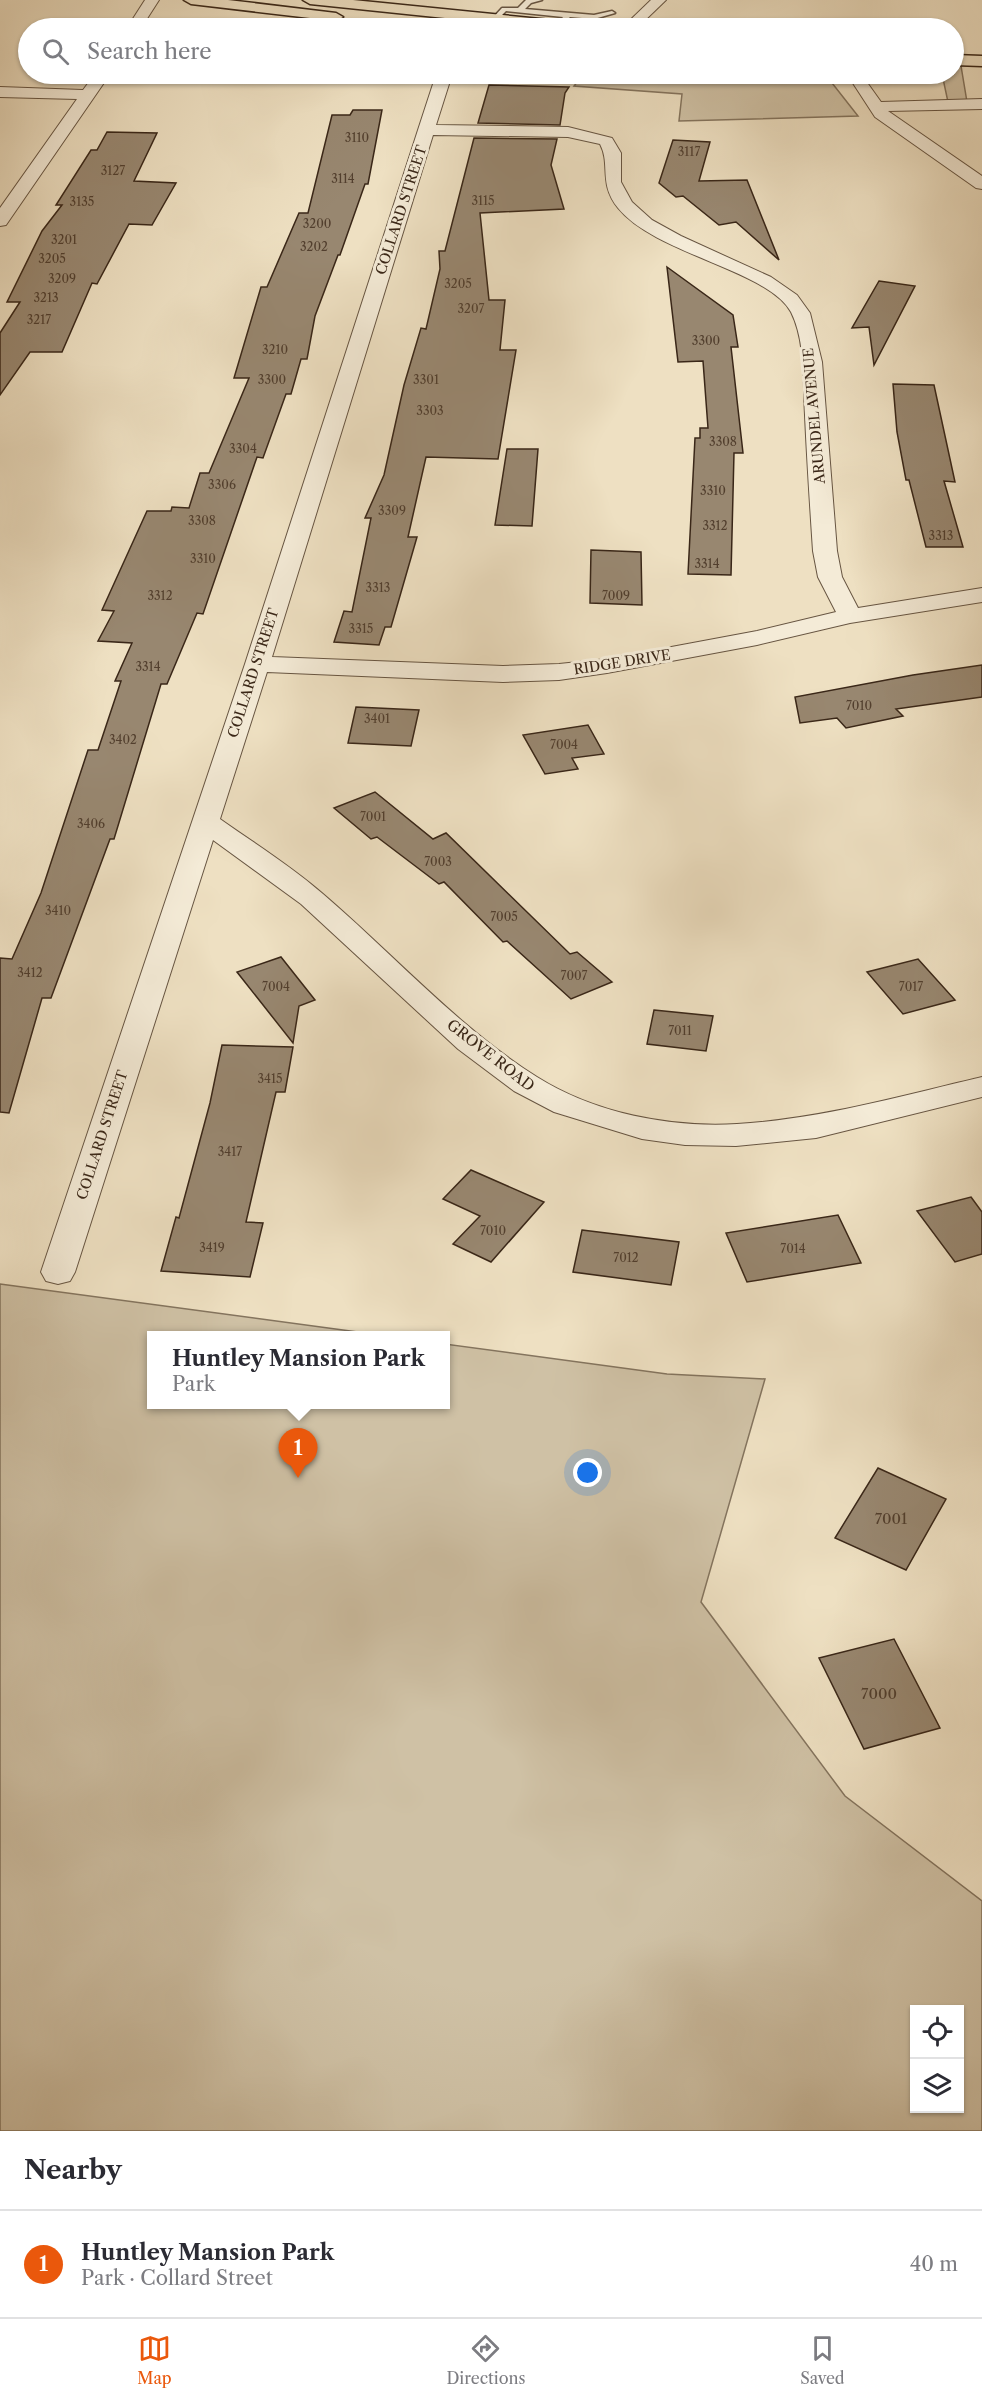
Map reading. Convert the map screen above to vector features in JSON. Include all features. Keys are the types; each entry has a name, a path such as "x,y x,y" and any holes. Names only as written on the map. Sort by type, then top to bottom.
{"highway":[{"path":"191,0 346,18"},
{"path":"310,0 439,18"},
{"path":"964,45 982,46"},
{"path":"964,60 982,61"}],"street":[{"path":"140,18 152,0"},
{"path":"639,18 659,0"},
{"path":"0,221 94,84"},
{"name":"COLLARD STREET","path":"58,1272 204,820 257,664 426,130 443,84"},
{"path":"861,84 876,107 898,127 982,184"},
{"path":"0,92 86,94"},
{"path":"876,107 982,104"},
{"name":"ARUNDEL AVENUE","path":"426,130 568,132 606,141 613,153 609,169 612,185 635,214 678,243 770,283 796,306 802,315 811,352 825,551 830,577 850,616"},
{"name":"RIDGE DRIVE","path":"257,664 503,674 559,672 607,666 757,638 850,616 982,595"},
{"name":"GROVE ROAD","path":"204,820 311,898 470,1042 525,1084 565,1105 642,1128 685,1134 736,1135 816,1127 982,1087"}],"lane":[{"path":"520,10 529,0 539,0"},
{"path":"496,18 504,9 520,10 551,18"},
{"path":"586,18 612,13"}],"shaded area":[{"path":"576,84 833,84 858,116 679,121 682,94 574,86"},
{"path":"944,84 964,84 967,102 948,102"},
{"path":"0,1284 350,1331 147,1331 147,1409 450,1409 450,1345 667,1374 765,1379 701,1602 845,1796 982,1901 982,2131 0,2131"}],"building":[{"path":"489,85 569,87 565,93 560,125 478,123"},
{"path":"353,110 382,110 368,184 365,184 315,316 307,359 301,359 291,394 286,394 263,458 257,457 203,614 197,613 167,684 161,684 114,839 110,839 51,998 42,998 9,1113 0,1112 0,958 12,959 41,893 88,750 98,750 121,681 115,681 132,643 98,641 114,611 102,610 147,511 171,511 172,507 189,508 200,473 209,473 249,378 234,378 261,287 267,287 299,213 308,213 332,115 350,115"},
{"path":"107,132 157,133 134,181 176,183 152,225 129,224 97,284 92,283 62,352 30,352 0,395 0,333 20,302 7,302 42,231 62,205 56,205 91,150 97,150"},
{"path":"474,138 557,139 551,165 564,209 480,213 489,300 505,300 500,350 516,350 498,459 426,457 408,537 417,537 391,627 385,627 379,645 334,642 344,611 352,612 371,518 365,518 384,475 404,385 421,328 426,329 440,269 439,251 445,251"},
{"path":"673,140 710,142 699,181 747,180 779,260 736,222 719,225 683,196 676,197 659,183"},
{"path":"667,267 733,315 738,347 731,347 743,453 734,453 731,575 688,574 695,438 700,438 700,428 708,428 703,361 678,362"},
{"path":"879,281 915,286 874,365 869,327 852,328"},
{"path":"893,384 934,385 955,482 944,481 963,547 926,547 909,480 906,480 897,432"},
{"path":"507,449 538,449 532,526 495,525"},
{"path":"591,550 641,552 642,605 590,603"},
{"path":"982,665 982,697 896,709 903,716 846,728 837,718 800,723 795,697"},
{"path":"356,707 419,710 411,746 348,743"},
{"path":"588,725 604,754 572,758 578,769 545,774 523,735"},
{"path":"375,792 433,839 446,833 570,954 577,952 612,982 571,999 507,941 503,942 444,882 439,884 377,837 371,839 334,808"},
{"path":"281,957 315,1000 299,1006 293,1043 237,972"},
{"path":"918,959 955,1000 903,1014 867,972"},
{"path":"654,1010 713,1016 706,1051 647,1044"},
{"path":"222,1045 293,1047 285,1092 276,1092 246,1222 263,1223 250,1277 161,1271 176,1217 179,1218 210,1103"},
{"path":"471,1170 544,1202 491,1262 453,1244 480,1216 443,1199"},
{"path":"971,1197 982,1212 982,1254 955,1262 917,1211"},
{"path":"838,1215 861,1263 747,1282 726,1233"},
{"path":"582,1230 679,1242 671,1285 573,1272"},
{"path":"878,1468 946,1499 906,1570 835,1538"},
{"path":"894,1639 940,1728 864,1749 819,1658"}],"place":[{"name":"Huntley Mansion Park","path":"298,1478"}]}
